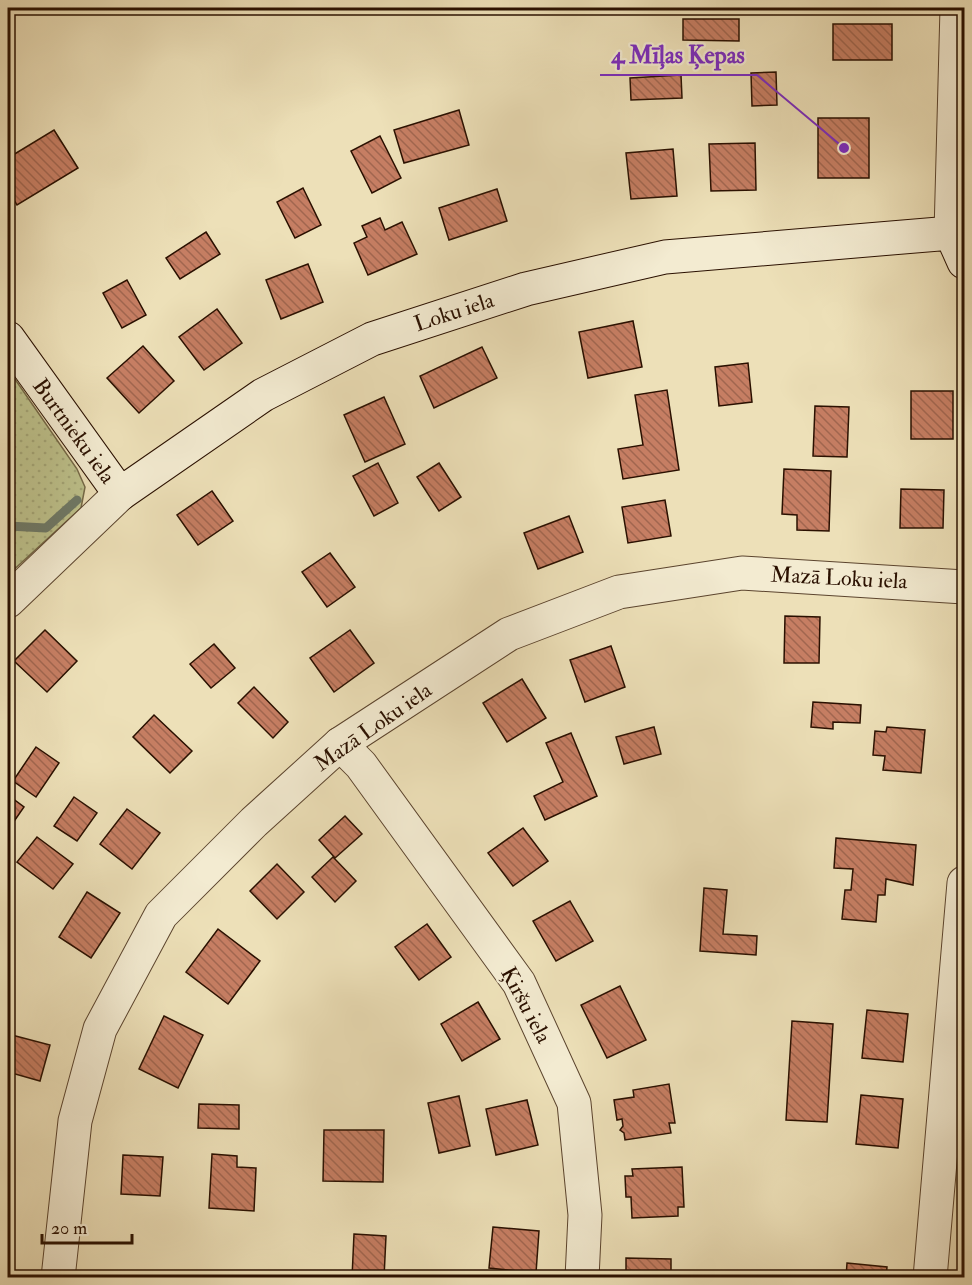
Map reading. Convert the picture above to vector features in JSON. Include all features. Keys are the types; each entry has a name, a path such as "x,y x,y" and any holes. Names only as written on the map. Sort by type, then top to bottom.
{"street":[{"path":"957,8 957,189 951,233 964,262"},
{"name":"Loku iela","path":"8,602 120,494 262,395 372,339 526,289 665,257 951,233"},
{"name":"Burtnieku iela","path":"8,338 120,494"},
{"name":"Mazā Loku iela","path":"58,1278 75,1121 100,1029 161,915 254,822 340,744 510,634 620,592 742,573 964,587"},
{"name":"Ķiršu iela","path":"340,744 361,765 519,983 574,1103 585,1215 582,1278"},
{"path":"930,1278 964,883"}],"green space":[{"path":"8,369 77,469 85,487 81,508 8,575"}],"building":[{"path":"683,19 739,19 739,41 683,40"},
{"path":"833,24 892,24 892,60 833,60"},
{"path":"776,72 777,105 752,106 751,73"},
{"path":"681,75 682,98 631,100 630,78"},
{"path":"459,110 469,145 404,163 394,130"},
{"path":"818,118 869,118 869,178 818,178"},
{"path":"54,130 78,168 17,205 8,189 8,158"},
{"path":"380,136 401,178 372,193 351,151"},
{"path":"755,143 756,190 711,191 709,144"},
{"path":"673,149 677,196 631,199 626,153"},
{"path":"303,188 321,225 295,238 277,202"},
{"path":"497,189 507,221 449,240 439,208"},
{"path":"380,218 385,230 402,222 417,254 368,275 354,243 367,237 362,226"},
{"path":"206,232 220,254 180,279 166,258"},
{"path":"308,264 323,302 281,319 266,280"},
{"path":"127,280 146,315 122,328 103,293"},
{"path":"217,309 242,343 204,370 179,337"},
{"path":"633,321 642,367 588,378 579,332"},
{"path":"143,346 174,381 139,413 107,378"},
{"path":"482,347 497,378 434,408 420,376"},
{"path":"748,363 752,402 719,406 715,367"},
{"path":"667,390 679,470 623,479 618,449 643,445 635,395"},
{"path":"911,391 953,391 953,439 911,439"},
{"path":"384,397 405,444 365,462 344,415"},
{"path":"815,406 849,407 847,457 813,456"},
{"path":"378,463 398,503 374,516 353,476"},
{"path":"439,463 461,497 439,511 417,477"},
{"path":"784,469 831,471 829,531 797,530 797,515 782,514"},
{"path":"901,489 944,490 943,528 900,528"},
{"path":"212,491 233,521 198,545 177,515"},
{"path":"665,500 671,536 628,543 622,507"},
{"path":"569,516 583,552 538,569 524,533"},
{"path":"330,553 355,587 327,607 302,572"},
{"path":"785,616 820,617 819,663 784,663"},
{"path":"45,630 77,661 47,692 14,661"},
{"path":"350,630 374,663 334,692 310,658"},
{"path":"214,644 235,668 211,688 190,664"},
{"path":"611,646 625,687 585,702 570,660"},
{"path":"522,679 546,718 507,742 483,703"},
{"path":"254,687 288,722 273,738 238,703"},
{"path":"813,702 861,705 860,723 833,722 833,729 811,727"},
{"path":"154,715 192,751 170,773 133,737"},
{"path":"654,727 661,754 624,764 616,737"},
{"path":"887,727 925,730 921,773 883,770 885,756 873,755 875,731 886,732"},
{"path":"571,733 597,796 545,820 534,796 563,782 546,743"},
{"path":"36,747 59,763 36,797 13,781"},
{"path":"8,795 24,807 8,830"},
{"path":"74,797 97,813 77,841 54,826"},
{"path":"127,809 160,833 132,869 100,844"},
{"path":"345,816 362,834 335,858 319,840"},
{"path":"523,828 548,861 513,886 488,853"},
{"path":"37,837 73,864 53,889 17,862"},
{"path":"836,838 916,845 913,885 886,879 885,895 878,895 876,922 842,919 845,890 851,890 853,869 834,868"},
{"path":"333,857 356,881 335,902 312,877"},
{"path":"277,864 304,892 277,919 250,891"},
{"path":"704,888 727,890 723,934 757,936 756,955 700,951"},
{"path":"87,892 120,913 91,958 59,937"},
{"path":"570,901 593,941 556,961 533,921"},
{"path":"427,924 451,957 419,980 395,947"},
{"path":"218,929 260,961 228,1004 186,972"},
{"path":"620,986 646,1040 607,1058 581,1005"},
{"path":"478,1002 500,1039 462,1061 441,1024"},
{"path":"867,1010 908,1014 903,1062 862,1058"},
{"path":"164,1016 203,1035 178,1088 139,1069"},
{"path":"792,1021 833,1024 827,1122 786,1120"},
{"path":"8,1034 50,1045 40,1081 8,1072"},
{"path":"669,1084 675,1123 669,1123 671,1133 625,1140 624,1133 620,1130 623,1126 622,1119 617,1120 614,1100 634,1097 633,1090"},
{"path":"861,1095 903,1099 898,1148 856,1144"},
{"path":"459,1096 470,1146 439,1153 428,1103"},
{"path":"527,1100 538,1145 496,1155 486,1109"},
{"path":"199,1104 239,1105 239,1129 198,1128"},
{"path":"324,1130 384,1130 383,1182 323,1181"},
{"path":"212,1154 237,1156 237,1167 256,1168 254,1211 209,1208"},
{"path":"123,1155 163,1157 160,1196 121,1194"},
{"path":"682,1167 684,1207 678,1207 678,1216 632,1218 631,1197 626,1197 625,1176 633,1176 632,1169"},
{"path":"493,1227 539,1231 536,1273 489,1268"},
{"path":"354,1234 386,1236 384,1278 352,1278"},
{"path":"626,1258 671,1259 671,1278 626,1278"},
{"path":"847,1263 887,1267 886,1278 846,1278"}],"waterway":[{"path":"8,526 46,528 77,500"}],"place":[{"name":"4 Mīļas Ķepas","path":"844,148"}]}
